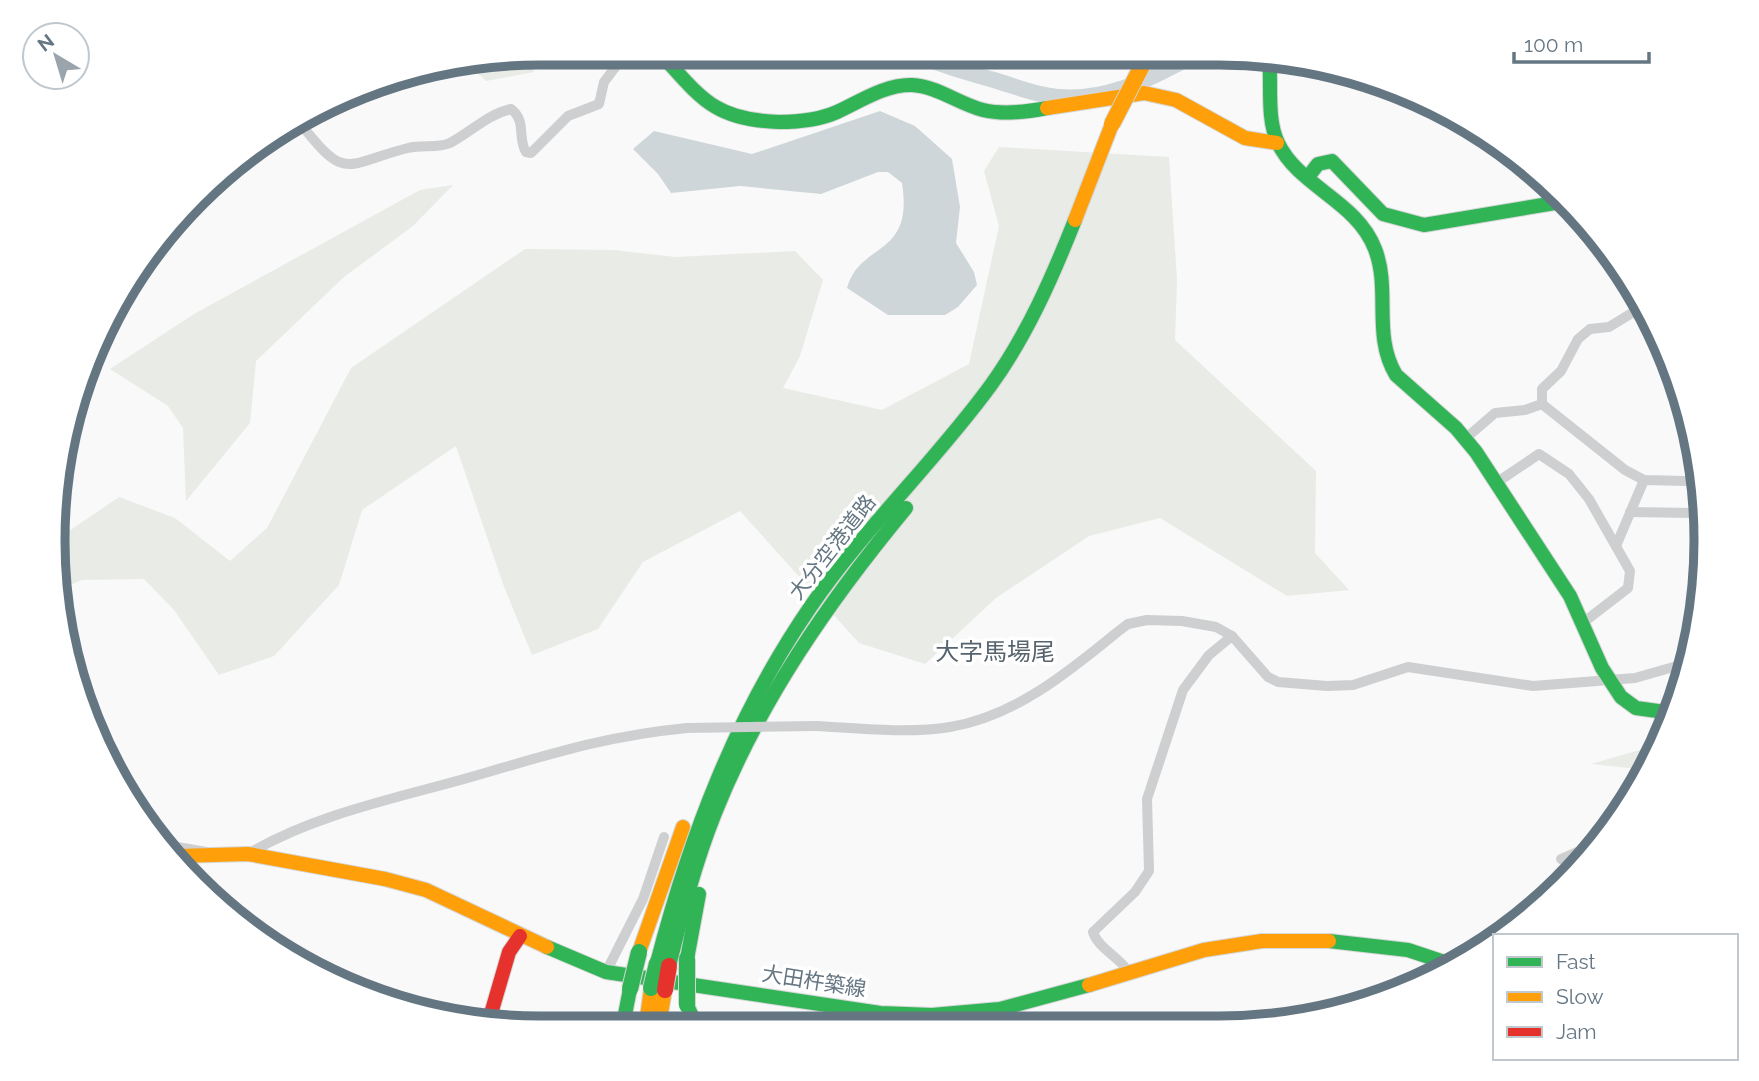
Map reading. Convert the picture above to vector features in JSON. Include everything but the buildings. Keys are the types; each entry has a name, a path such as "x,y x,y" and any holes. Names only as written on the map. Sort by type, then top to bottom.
{"main road":[{"path":"671,65 696,93 720,113 750,121 799,122 832,114 885,90 912,85 940,92 982,110 1018,113 1144,93 1176,100 1245,138 1277,143 1308,177 1349,210 1363,227 1375,249 1380,269 1384,344 1389,364 1399,379 1466,438 1572,597 1606,678 1620,698 1632,706 1662,711"},
{"name":"大分空港道路","path":"649,1016 658,989 678,878 705,799 759,689 808,610 846,559 970,412 1008,360 1040,301 1112,124 1142,65"},
{"path":"1272,68 1277,143"},
{"name":"大分空港道路","path":"663,964 701,852 757,719 796,653 836,595 974,426 1023,354 1061,274 1112,124"},
{"path":"1308,177 1318,164 1332,161 1383,214 1424,225 1493,216 1554,204"},
{"path":"625,1016 639,952 670,860 707,772 742,707 808,610"},
{"path":"692,1016 687,1005 687,959 712,847 757,719"},
{"name":"大田杵築線","path":"184,855 248,854 385,879 426,890 520,936 606,972 880,1013 932,1015 1000,1009 1055,996 1128,971 1204,950 1262,941 1345,941 1408,950 1441,961"},
{"path":"491,1013 509,952 520,936"},
{"path":"502,1014 520,954 520,936"},
{"name":"大分空港道路","path":"658,989 659,1016"}],"street":[{"path":"304,128 331,160 338,165 354,165 416,146 447,145 489,118 512,109 522,125 522,147 531,153 568,117 599,104 604,82 617,65"},
{"path":"1542,404 1542,389 1561,371 1578,339 1590,329 1609,327 1635,311"},
{"path":"1466,438 1496,413 1525,410 1542,404"},
{"path":"1542,404 1625,470 1644,480 1690,479"},
{"path":"1496,483 1539,454 1548,457 1569,474 1589,499 1630,571 1628,588 1584,622"},
{"path":"1616,546 1644,480"},
{"path":"1630,512 1693,513"},
{"path":"248,854 271,840 365,807 592,741 687,728 816,726 922,729 972,721 1021,701 1058,680 1128,624 1147,620 1182,621 1216,627 1232,636 1268,677 1295,684 1353,685 1408,667 1532,686 1606,678 1635,678 1677,666"},
{"path":"1128,971 1122,961 1095,938 1093,932 1135,892 1149,871 1147,799 1183,690 1209,655 1232,636"},
{"path":"606,972 643,899 664,837"},
{"path":"176,845 190,846 211,853"},
{"path":"1561,859 1578,852"}],"shaded area":[{"path":"531,65 534,72 486,81 474,70"},
{"path":"880,111 915,126 952,159 960,207 956,243 974,272 977,285 958,307 945,315 888,315 847,288 863,262 893,237 900,224 904,207 902,183 888,172 878,172 821,194 740,186 671,193 658,174 633,149 654,131 752,154"},
{"path":"999,147 1169,157 1177,280 1175,340 1316,471 1315,553 1349,590 1287,596 1160,518 1089,536 996,598 925,664 859,643 740,511 643,562 598,629 532,655 503,584 456,446 362,510 339,585 274,656 219,675 174,610 144,579 82,580 67,586 65,534 119,497 175,518 230,561 267,528 351,368 525,249 613,250 676,257 795,251 823,280 800,356 783,388 882,410 969,364 999,226 984,171"},
{"path":"453,185 413,226 344,277 256,361 250,423 186,501 183,428 168,406 110,369 194,314 420,190"},
{"path":"1646,748 1636,769 1591,764"}],"waterway":[{"path":"943,65 1026,90 1064,97 1084,97 1122,89 1175,65"}],"traffic: fast":[{"path":"671,65 711,104 739,117 757,120 786,122 816,119 883,90 902,85 930,88 991,112 1047,108"},
{"path":"1269,68 1272,123 1278,143 1299,171 1355,218 1367,232 1375,249 1382,280 1385,344 1396,375 1456,428 1476,452 1570,596 1602,668 1621,697 1636,708 1662,712"},
{"path":"1308,177 1318,164 1332,161 1383,214 1424,225 1554,203"},
{"path":"657,963 684,869 718,778 738,733 784,647 832,577 947,441 1004,366 1038,306 1075,220"},
{"path":"669,966 689,889 708,832 753,731 798,653 850,579 906,508"},
{"path":"687,959 699,894"},
{"path":"1329,941 1408,950 1441,961"},
{"path":"547,947 606,972 880,1013 932,1015 1000,1009 1089,985"},
{"path":"630,989 639,952"},
{"path":"687,959 687,1005"},
{"path":"651,988 657,963"},
{"path":"625,1016 630,989"},
{"path":"687,1005 692,1016"}],"traffic: slow":[{"path":"1112,124 1142,65"},
{"path":"1047,108 1144,93 1176,100 1245,138 1277,143"},
{"path":"1075,220 1112,124"},
{"path":"639,952 683,827"},
{"path":"185,856 248,854 385,879 426,890 547,947"},
{"path":"1089,985 1204,950 1262,941 1329,941"},
{"path":"647,1016 651,988"},
{"path":"661,1016 665,990"}],"traffic: jam":[{"path":"491,1013 509,952 520,936"},
{"path":"665,990 669,966"}],"district":[{"name":"大字馬場尾","path":"995,651"}]}
